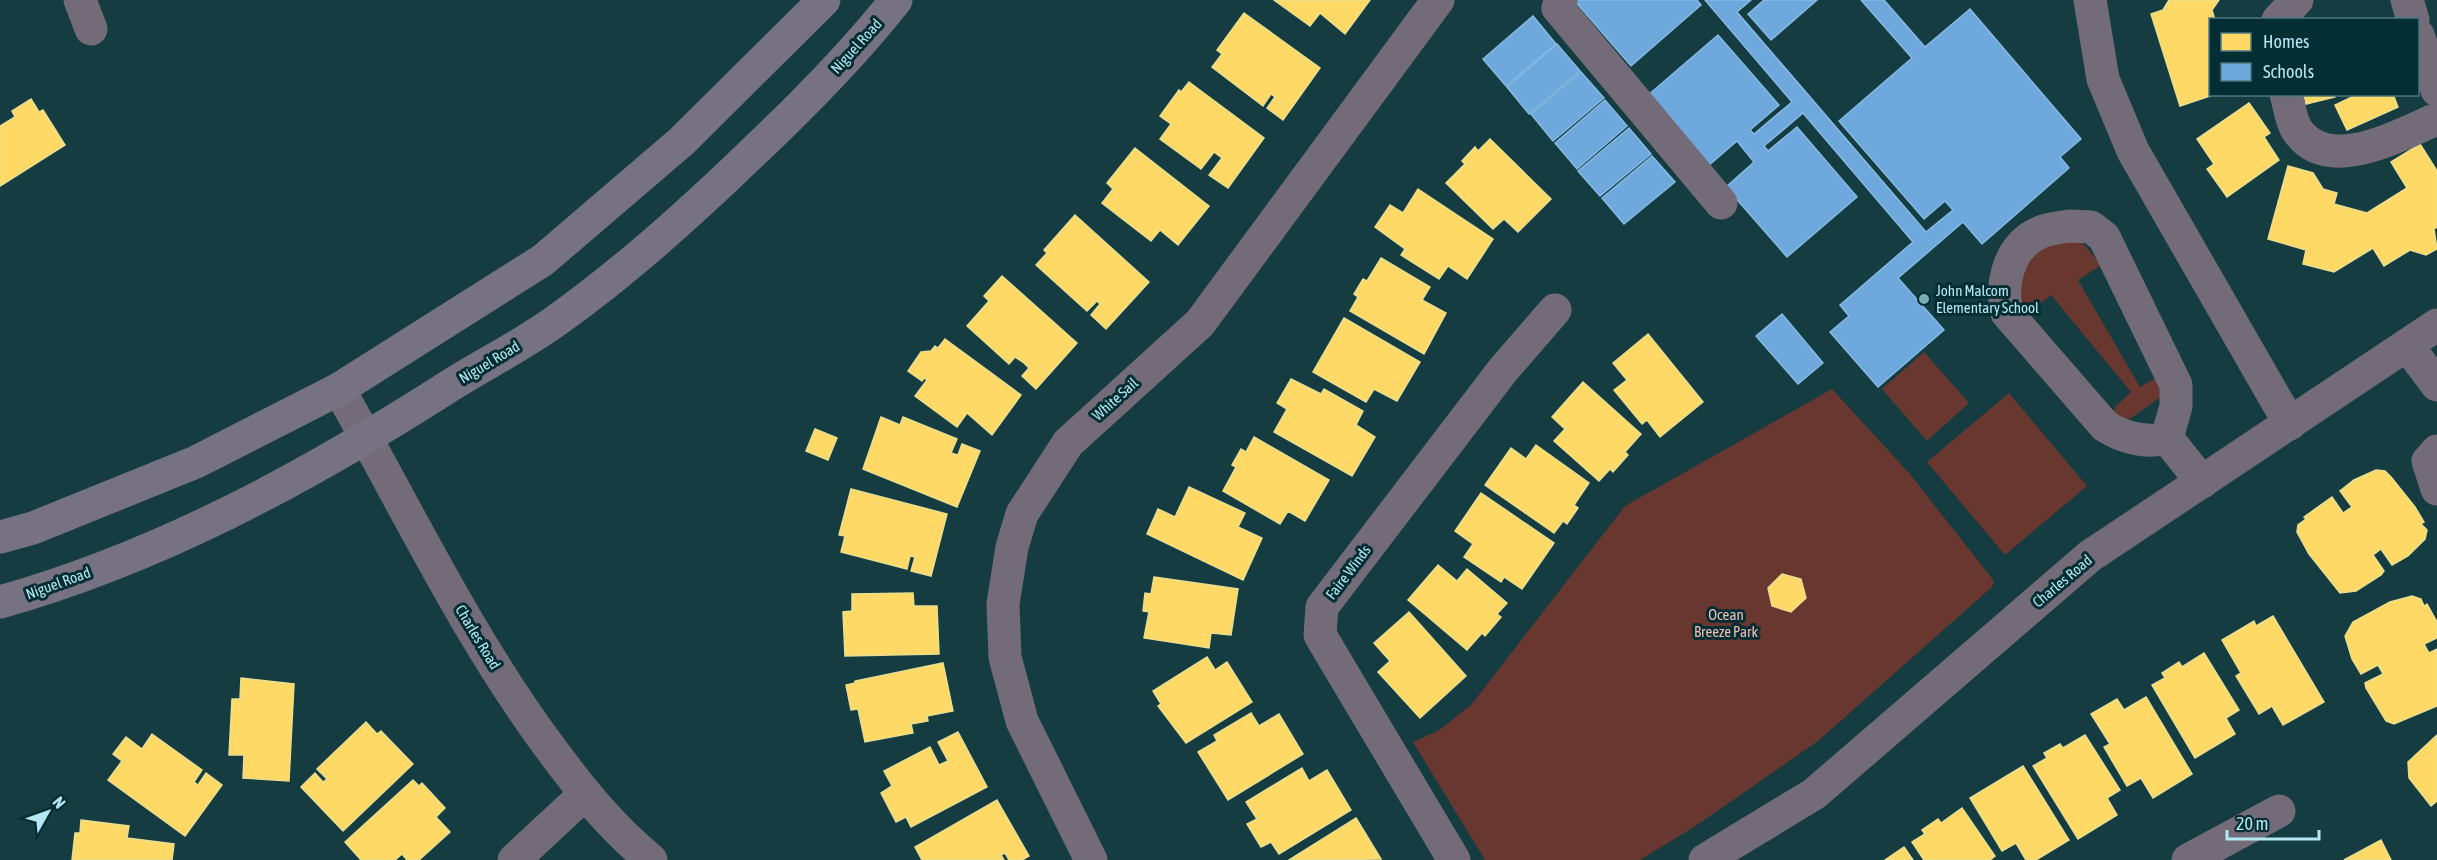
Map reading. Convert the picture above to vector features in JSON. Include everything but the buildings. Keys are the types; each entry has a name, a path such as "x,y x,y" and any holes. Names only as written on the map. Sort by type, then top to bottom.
{"main road":[{"path":"0,537 33,528 196,462 339,389 543,260 682,141 824,0"},
{"name":"Niguel Road","path":"0,602 46,589 209,524 367,438 556,321 678,225 790,117 875,26 896,0"}],"street":[{"name":"White Sail","path":"1091,860 1022,721 1005,657 1002,604 1012,547 1022,514 1068,442 1200,323 1438,0"},
{"path":"1561,0 1558,8 1721,203"},
{"path":"2090,0 2103,79 2133,151 2290,424"},
{"path":"2280,18 2297,0"},
{"path":"2408,0 2412,18"},
{"path":"2419,38 2437,90"},
{"path":"2287,96 2296,129 2313,146 2344,153 2379,144 2437,119"},
{"path":"2069,226 2091,227 2104,237 2176,385 2176,406 2167,438 2135,438 2118,435 2104,426 2007,313 2003,295 2007,270 2018,249 2040,232 2069,226"},
{"name":"Faire Winds","path":"1454,860 1320,635 1322,607 1503,370 1555,310"},
{"name":"Charles Road","path":"1705,860 1814,794 2090,556 2290,424 2426,340"},
{"path":"2426,340 2437,385"},
{"name":"Charles Road","path":"339,389 482,647 533,725 585,794 626,840 651,860"},
{"path":"2167,438 2202,482"},
{"path":"2437,451 2428,461 2437,489"},
{"path":"514,860 585,794"},
{"path":"2188,860 2279,811"}],"green space":[{"path":"2069,237 2083,244 2102,265 2078,280 2140,387 2156,378 2166,393 2131,418 2122,421 2113,414 2115,407 2131,392 2051,295 2030,312 2025,310 2022,302 2020,278 2025,259 2042,245"},
{"path":"1924,352 1969,403 1927,441 1882,389"},
{"name":"Ocean Breeze Park","path":"1832,389 1910,474 1994,581 1992,587 1818,741 1697,825 1640,860 1485,860 1413,742 1438,731 1471,705 1625,506"},
{"path":"2009,393 2087,486 2005,555 1927,462"}],"place":[{"name":"John Malcom Elementary School","path":"1924,299"}]}
